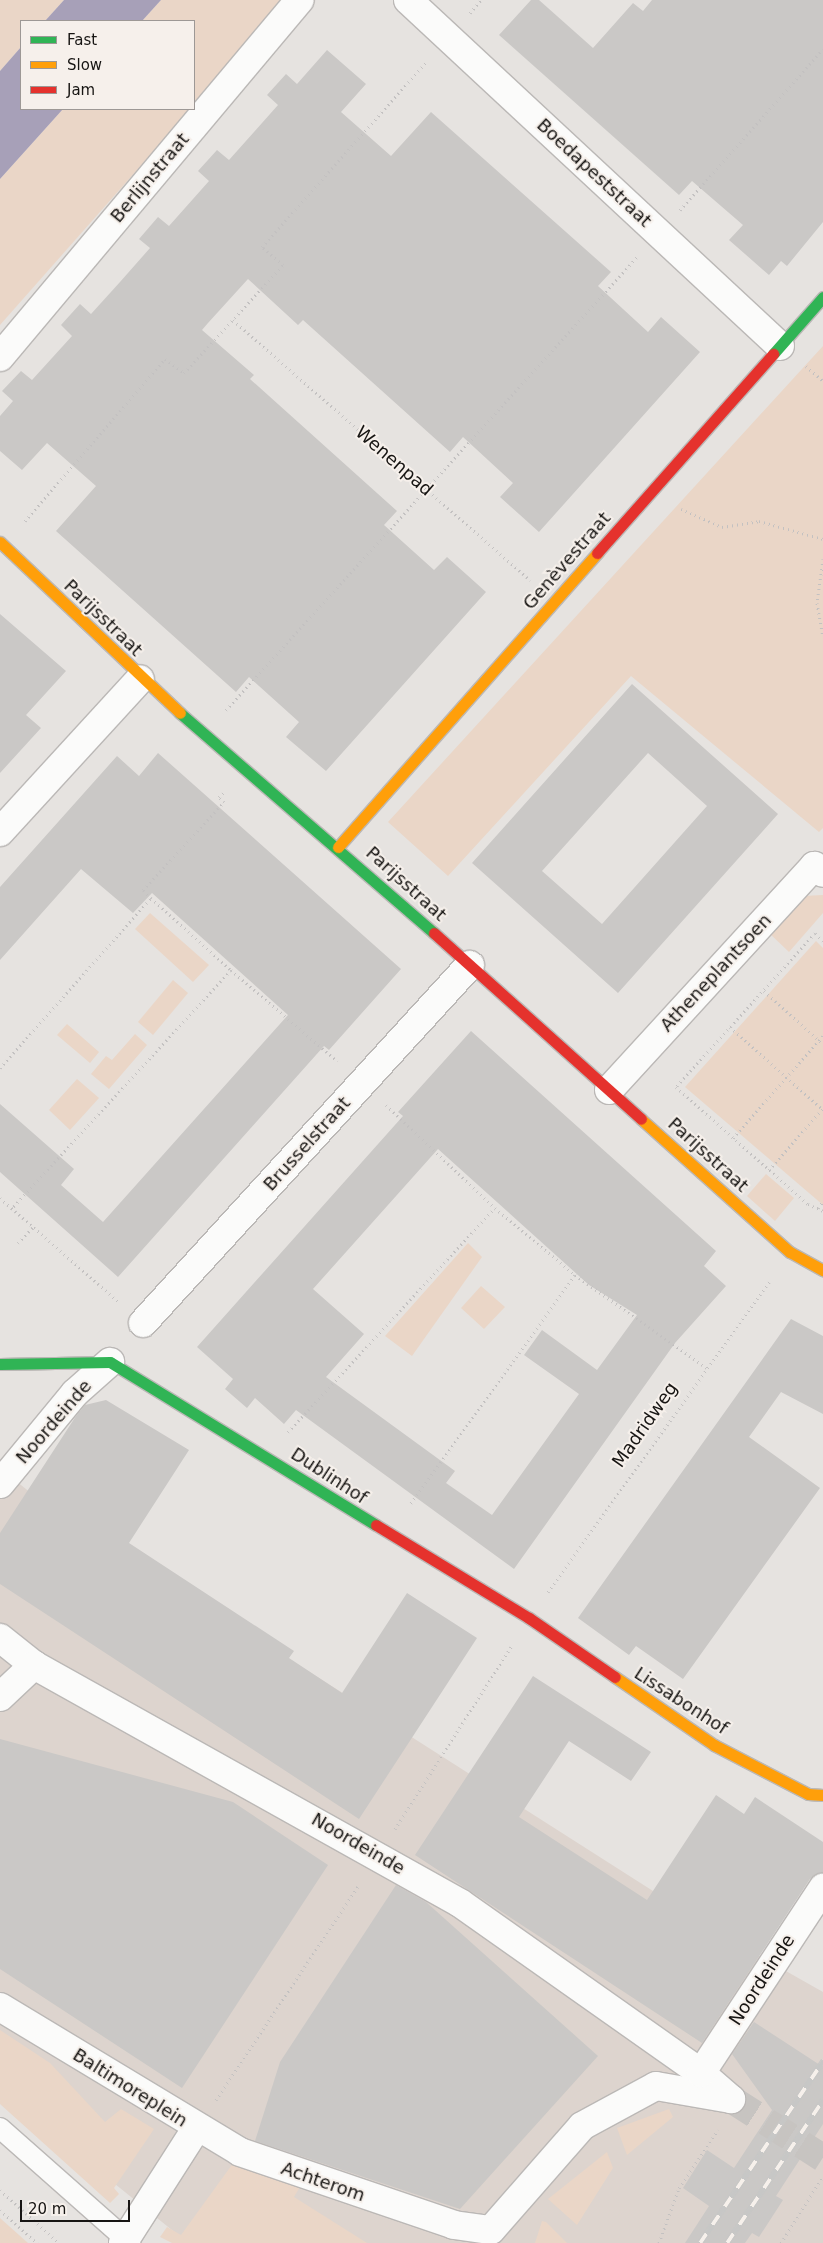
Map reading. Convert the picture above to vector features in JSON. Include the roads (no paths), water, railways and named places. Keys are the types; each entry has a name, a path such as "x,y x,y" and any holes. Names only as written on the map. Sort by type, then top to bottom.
{"street":[{"name":"Berlijnstraat","path":"0,357 300,0"},
{"name":"Boedapeststraat","path":"408,0 780,346"},
{"name":"Genèvestraat","path":"338,847 823,297"},
{"name":"Parijsstraat","path":"2,544 140,679 338,847 790,1252 823,1270"},
{"path":"0,832 140,679"},
{"name":"Atheneplantsoen","path":"609,1090 820,864"},
{"name":"Brusselstraat","path":"144,1323 470,965"},
{"path":"0,1364 110,1362"},
{"name":"Dublinhof","path":"110,1362 266,1456 388,1535 529,1618"},
{"name":"Noordeinde","path":"0,1484 75,1393 110,1362"},
{"name":"Lissabonhof","path":"529,1618 714,1745 808,1794 823,1795"},
{"name":"Noordeinde","path":"0,1638 34,1665 460,1902 701,2073 731,2099 656,2086 582,2126 491,2230 454,2225"},
{"path":"0,1697 34,1665"},
{"name":"Noordeinde","path":"701,2073 823,1888"},
{"name":"Baltimoreplein","path":"0,2007 196,2129 126,2242"},
{"name":"Achterom","path":"196,2129 240,2152 315,2181 454,2225"}],"lane":[{"path":"0,2128 126,2242"}],"tunnel":[{"path":"731,2099 823,2158"}],"railway":[{"path":"700,2243 823,2061"},
{"path":"727,2243 823,2100"}]}
